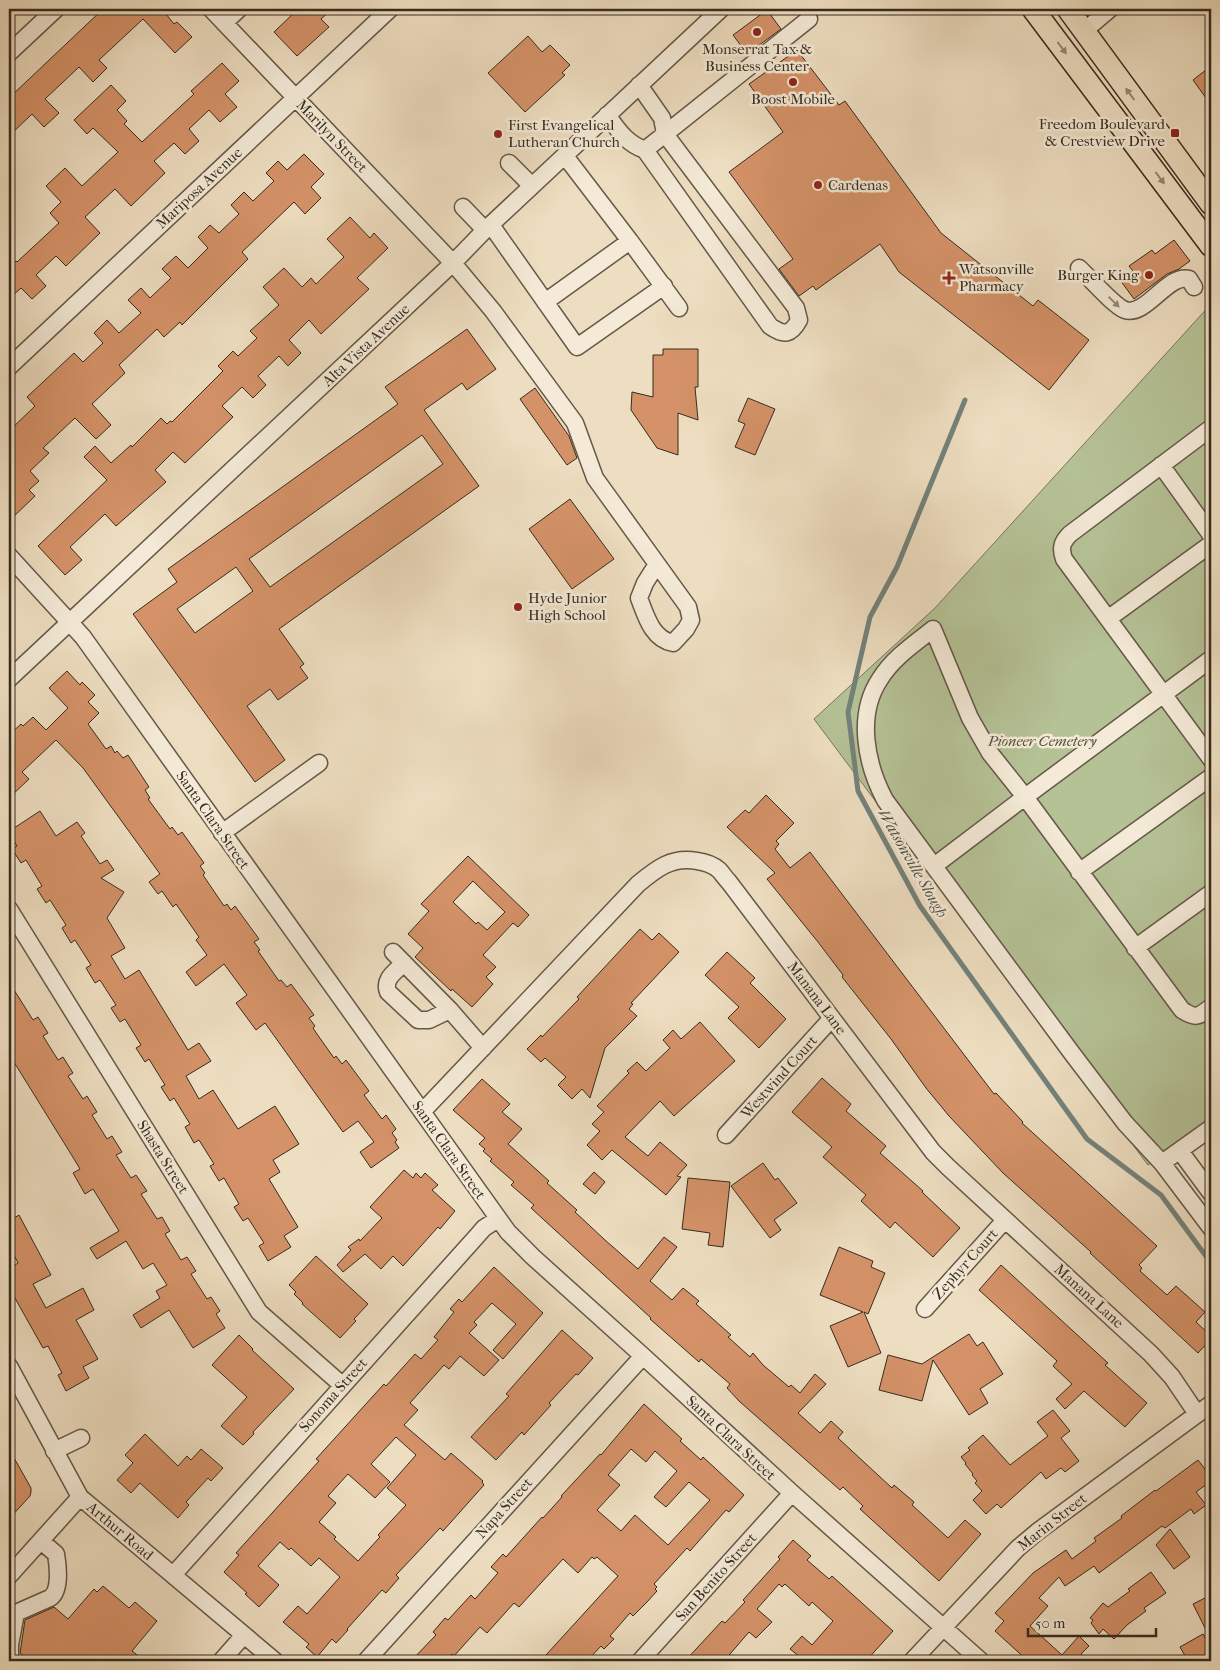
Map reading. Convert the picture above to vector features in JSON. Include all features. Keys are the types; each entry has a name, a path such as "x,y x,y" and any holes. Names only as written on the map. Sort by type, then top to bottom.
{"main road":[{"path":"1033,9 1211,246"},
{"path":"1068,9 1211,204"}],"street":[{"path":"9,53 56,9"},
{"name":"Marilyn Street","path":"211,9 453,263 494,311 574,423 595,478 657,564"},
{"path":"224,23 239,9"},
{"name":"Mariposa Avenue","path":"9,367 390,9"},
{"name":"Alta Vista Avenue","path":"9,679 453,263 488,227 638,85 721,9"},
{"path":"1084,31 1110,9"},
{"path":"645,150 809,19"},
{"path":"607,115 624,137 634,146 645,150 770,326 780,332 789,332 795,328 799,320 796,308 664,134 662,118 638,85"},
{"path":"564,156 679,308"},
{"path":"509,163 532,186"},
{"path":"463,207 488,227 577,347 664,286"},
{"path":"545,302 630,241"},
{"path":"1079,268 1120,307 1129,311 1138,309 1180,279 1189,279 1194,287"},
{"path":"1211,428 1070,534 1062,545 1061,552 1064,559 1211,759"},
{"path":"1161,465 1211,535"},
{"path":"1109,618 1211,544"},
{"name":"Santa Clara Street","path":"9,556 70,622 508,1232 792,1493 981,1661"},
{"path":"1211,1007 1198,1016 1193,1016 1182,1010 1025,797 990,753 978,734 933,629 904,651 880,679 870,703 866,735 872,768 885,800 1125,1123 1162,1163 1211,1228"},
{"path":"934,866 1211,659"},
{"path":"222,833 319,762"},
{"path":"1079,872 1211,777"},
{"name":"Manana Lane","path":"422,1112 638,884 661,866 674,860 690,859 706,862 718,870 933,1152 1156,1359 1172,1377 1197,1414"},
{"path":"1135,948 1211,893"},
{"name":"Shasta Street","path":"9,909 259,1312 342,1385"},
{"path":"450,1010 428,1020 418,1020 388,992 387,981 398,958 450,1010 482,1048"},
{"name":"Westwind Court","path":"726,1135 832,1018"},
{"path":"1162,1163 1211,1128"},
{"path":"1180,1151 1211,1193"},
{"name":"Sonoma Street","path":"173,1575 484,1228 498,1219"},
{"name":"Zephyr Court","path":"925,1309 1005,1220"},
{"name":"Napa Street","path":"366,1661 643,1356"},
{"name":"Arthur Road","path":"9,1366 80,1497 275,1661"},
{"name":"Marin Street","path":"912,1661 1018,1548 1036,1532 1211,1404"},
{"path":"54,1451 81,1438"},
{"name":"San Benito Street","path":"640,1661 792,1493"},
{"path":"9,1576 80,1497"},
{"path":"10,1661 10,1646 16,1613 50,1598 56,1589 56,1554 41,1541"},
{"path":"222,1660 244,1635"}],"green space":[{"name":"Pioneer Cemetery","path":"1211,304 1211,1118 1148,1165 814,719 935,608"}],"building":[{"path":"103,9 162,9 174,24 177,22 192,37 175,53 143,19 99,60 107,68 93,82 79,67 45,99 59,113 44,127 32,114 9,136 9,98"},
{"path":"298,9 332,9 321,19 329,27 297,56 274,32"},
{"name":"Monserrat Tax & Business Center","path":"767,10 781,29 747,54 733,35"},
{"path":"528,36 542,52 550,45 570,65 562,73 565,75 525,112 488,73"},
{"path":"797,50 839,105 845,101 941,233 1033,306 1038,300 1089,340 1049,390 899,272 880,244 816,290 813,286 799,296 779,269 793,259 729,172 783,132 749,84"},
{"path":"222,63 239,81 225,94 237,107 220,122 209,110 189,129 199,141 185,154 174,143 154,161 165,173 131,206 115,189 85,217 100,233 66,266 56,256 36,275 46,286 32,299 21,288 9,299 9,268 59,223 50,213 61,202 46,186 65,168 82,186 118,152 93,128 87,134 74,120 111,85 126,101 117,110 127,121 124,124 142,142 194,94 191,91"},
{"path":"1211,66 1211,105 1193,80"},
{"path":"304,154 324,174 311,187 321,198 305,214 294,202 242,252 248,259 182,325 180,322 164,337 157,329 119,365 125,373 92,404 111,425 96,439 75,418 43,448 49,453 30,471 39,481 29,490 35,496 9,521 9,431 35,406 27,397 74,353 83,362 103,343 94,333 107,320 119,333 141,313 128,300 141,288 150,298 171,278 162,269 176,256 188,268 208,248 198,237 210,225 219,233 239,214 231,205 244,192 253,201 274,181 266,173 278,161 287,170"},
{"path":"350,217 370,238 374,233 388,248 357,278 369,289 321,334 309,320 289,340 301,353 288,366 279,356 258,376 266,385 253,398 242,387 222,406 233,417 185,463 173,452 155,470 166,482 116,526 105,514 70,547 82,560 65,575 38,546 107,480 84,457 95,446 111,463 131,445 132,447 161,418 167,424 170,421 172,422 223,371 218,366 233,351 238,356 257,338 250,331 279,305 263,287 284,268 302,287 311,278 316,284 344,257 327,239"},
{"name":"Burger King","path":"1174,240 1190,261 1179,269 1167,274 1134,299 1120,280 1133,271 1129,266 1152,250 1155,254"},
{"path":"467,329 496,369 467,390 462,383 424,410 479,486 279,629 304,664 300,667 308,678 278,700 270,689 247,706 285,760 255,782 133,614 177,582 168,569 398,404 385,387","holes":["422,435 443,464 270,587 249,559","236,567 253,591 195,633 177,609"]},
{"path":"663,349 698,349 698,387 695,387 698,420 678,413 678,455 657,448 631,410 632,392 653,397 653,355 663,355"},
{"path":"535,388 569,436 577,458 567,465 520,399"},
{"path":"748,398 775,409 755,455 735,447 745,424 738,421"},
{"path":"570,499 614,559 572,589 529,529"},
{"path":"67,671 80,685 82,682 95,695 88,702 99,713 88,724 106,749 111,746 115,753 117,751 123,758 128,755 149,787 145,790 150,798 148,799 170,829 172,827 178,835 182,832 204,863 200,866 205,873 203,875 224,906 227,904 231,910 235,906 259,939 254,942 260,950 258,951 279,981 281,980 287,987 291,984 314,1015 309,1018 315,1026 313,1028 334,1058 336,1056 342,1064 346,1060 369,1091 364,1095 382,1119 386,1115 396,1129 392,1133 397,1140 395,1142 399,1148 371,1168 360,1152 374,1142 358,1121 343,1132 265,1023 256,1030 236,1003 247,995 224,964 196,986 186,972 207,955 196,940 199,937 176,904 173,907 162,891 158,894 149,882 160,874 83,768 56,740 22,772 29,779 9,798 9,735 21,724 23,726 33,717 46,730 68,708 49,688"},
{"path":"766,795 794,823 776,841 779,844 775,849 790,868 810,852 994,1094 996,1093 1022,1123 1157,1246 1139,1265 1142,1268 1140,1271 1167,1295 1176,1286 1205,1312 1196,1322 1211,1336 1211,1339 1198,1353 1091,1252 1003,1173 949,1116 926,1088 891,1039 842,977 843,975 818,942 767,879 775,873 727,827 745,810 749,813"},
{"path":"40,811 56,836 77,822 85,833 81,836 100,864 107,860 114,870 101,878 124,892 107,918 125,948 111,956 125,979 139,970 188,1050 199,1043 211,1061 186,1076 199,1099 213,1090 238,1129 275,1106 299,1144 273,1160 280,1172 269,1179 298,1227 284,1236 291,1247 268,1261 259,1246 264,1243 248,1218 243,1221 234,1207 239,1204 224,1178 219,1181 210,1166 214,1164 199,1140 194,1143 185,1127 190,1124 174,1098 170,1101 161,1087 165,1085 149,1059 145,1062 136,1048 141,1045 125,1019 120,1022 111,1008 116,1005 100,980 95,983 86,968 91,965 75,940 71,943 62,928 66,925 50,900 46,903 37,889 42,886 26,860 21,863 12,849 17,846 12,838 15,836 11,830"},
{"path":"468,856 529,915 518,927 513,923 483,955 496,967 486,977 493,984 472,1007 452,989 451,991 415,957 423,948 408,934 429,911 421,904","holes":["473,881 505,912 487,930 478,922 476,924 453,902"]},
{"path":"640,929 652,940 659,933 679,952 631,1003 633,1004 629,1009 637,1016 605,1048 590,1098 582,1089 572,1099 558,1085 566,1077 545,1058 541,1062 527,1049 541,1035 542,1037 579,999 577,997"},
{"path":"727,952 755,978 750,983 786,1019 759,1048 728,1018 739,1007 705,975"},
{"path":"9,982 33,1020 38,1017 48,1033 43,1036 58,1060 63,1057 73,1073 68,1076 83,1099 87,1096 97,1112 92,1115 107,1139 112,1136 122,1152 116,1155 131,1178 136,1175 147,1191 141,1194 157,1219 162,1217 170,1231 165,1234 181,1260 187,1257 196,1271 191,1274 207,1299 211,1297 220,1311 216,1314 225,1328 193,1348 169,1310 141,1328 133,1315 160,1298 156,1291 167,1285 153,1263 143,1269 126,1241 97,1259 90,1248 119,1231 93,1189 85,1194 73,1173 80,1169 9,1054"},
{"path":"700,1022 735,1061 674,1116 660,1101 625,1137 648,1156 660,1142 687,1165 677,1176 681,1177 666,1195 612,1150 602,1160 587,1145 600,1131 592,1124 604,1112 597,1106 629,1073 627,1071 637,1062 646,1071 670,1048 663,1040 673,1030 681,1039"},
{"path":"822,1078 851,1104 846,1111 886,1146 880,1153 923,1191 960,1228 933,1257 895,1222 890,1228 861,1201 866,1195 823,1157 832,1147 792,1112"},
{"path":"482,1079 510,1104 502,1112 522,1129 508,1144 549,1181 547,1183 577,1210 575,1212 605,1240 638,1269 664,1237 677,1247 650,1281 672,1300 683,1288 699,1301 696,1304 731,1335 728,1337 750,1357 753,1353 763,1365 789,1387 791,1385 800,1393 815,1374 826,1384 798,1413 820,1433 831,1421 843,1432 838,1438 892,1488 894,1485 914,1502 912,1505 948,1538 965,1520 981,1534 939,1581 860,1509 863,1506 843,1487 840,1490 739,1401 727,1388 730,1384 701,1359 699,1362 650,1319 531,1208 534,1205 511,1185 514,1182 490,1161 492,1159 483,1151 485,1149 479,1144 485,1138 453,1110"},
{"path":"763,1163 775,1180 778,1178 797,1203 774,1220 781,1230 770,1238 731,1186"},
{"path":"404,1170 413,1178 416,1173 421,1178 425,1173 438,1185 432,1190 455,1211 403,1266 393,1256 381,1269 365,1254 343,1272 337,1265 351,1250 348,1247 359,1239 360,1241 382,1218 370,1207"},
{"path":"594,1172 605,1182 595,1194 583,1184"},
{"path":"688,1178 730,1182 723,1247 708,1245 710,1233 682,1229"},
{"path":"19,1215 51,1275 33,1284 46,1308 83,1288 94,1310 76,1320 98,1359 83,1367 89,1378 66,1391 58,1375 62,1373 48,1346 43,1348 11,1291 15,1289 9,1277 9,1269 18,1263 9,1245 9,1221"},
{"path":"839,1247 873,1261 871,1267 885,1273 868,1314 864,1312 881,1353 848,1367 830,1326 863,1312 820,1295"},
{"path":"316,1256 368,1304 354,1319 356,1321 340,1338 302,1304 294,1294 296,1292 289,1285"},
{"path":"1001,1265 1108,1363 1105,1365 1147,1403 1125,1427 1084,1391 1065,1409 1056,1399 1072,1384 1053,1366 1057,1361 979,1290"},
{"path":"494,1267 543,1313 503,1359 493,1350 516,1324 492,1303 474,1322 477,1325 469,1333 499,1360 484,1376 460,1356 449,1369 444,1365 410,1403 418,1410 404,1425 445,1460 451,1453 483,1481 484,1485 443,1531 440,1528 396,1575 399,1578 386,1593 382,1590 336,1643 332,1639 317,1657 306,1647 309,1644 283,1622 298,1606 307,1614 340,1577 319,1558 311,1566 291,1548 289,1550 280,1542 258,1566 279,1585 259,1607 224,1572 239,1555 236,1553 319,1461 316,1459 384,1384 386,1386 415,1354 421,1359 438,1340 434,1337 454,1312 450,1309 459,1299 462,1302","holes":["396,1437 416,1455 387,1488 406,1505 378,1535 380,1537 358,1561 319,1522 336,1503 328,1496 348,1474 375,1498 390,1482 371,1464"]},
{"path":"562,1330 593,1358 549,1403 551,1405 524,1435 522,1432 496,1460 471,1437 509,1396 506,1394"},
{"path":"969,1334 977,1346 983,1342 1003,1374 980,1389 988,1403 969,1415 933,1360 922,1401 879,1390 888,1355 922,1364"},
{"path":"239,1335 252,1350 294,1389 243,1445 221,1426 247,1397 212,1365"},
{"path":"644,1404 682,1439 680,1441 701,1460 703,1457 744,1495 729,1512 726,1510 690,1551 687,1548 654,1584 657,1587 655,1589 657,1591 633,1616 630,1613 610,1636 614,1639 604,1649 601,1646 587,1661 553,1661 546,1655 618,1576 597,1557 594,1559 592,1557 578,1573 563,1559 519,1607 514,1603 487,1633 480,1627 454,1656 452,1654 445,1661 411,1661 436,1635 433,1632 445,1618 448,1620 471,1595 475,1599 498,1573 491,1567 503,1554 506,1557 601,1455","holes":["631,1449 646,1462 655,1451 677,1471 654,1497 666,1507 689,1482 710,1500 668,1545 635,1515 621,1531 597,1510 620,1485 608,1475"]},
{"path":"1053,1410 1070,1431 1061,1438 1079,1461 1065,1472 1061,1468 1046,1479 1041,1472 1001,1508 997,1504 986,1514 973,1500 982,1491 975,1483 977,1481 961,1457 983,1435 1010,1465 1048,1436 1037,1422"},
{"path":"145,1434 178,1466 187,1456 191,1460 201,1449 223,1468 211,1481 208,1478 186,1502 189,1505 178,1518 140,1483 131,1493 117,1480 133,1463 125,1455"},
{"path":"9,1449 31,1488 31,1492 30,1496 9,1519"},
{"path":"1198,1460 1211,1477 1211,1481 1196,1492 1206,1505 1194,1514 1191,1509 1165,1528 1162,1526 1099,1573 1094,1566 1065,1586 1059,1577 1039,1598 1048,1606 1030,1626 1062,1655 1079,1636 1089,1646 1081,1654 1089,1661 1028,1661 995,1631 1004,1621 995,1613 1033,1573 1066,1550 1072,1559 1096,1541 1094,1538 1122,1518 1121,1516"},
{"path":"1170,1529 1190,1557 1174,1569 1156,1545"},
{"path":"793,1540 811,1556 807,1560 829,1579 832,1576 893,1631 866,1661 805,1661 790,1649 802,1636 812,1645 833,1621 812,1602 809,1606 785,1584 782,1587 779,1584 757,1609 772,1622 756,1638 749,1632 724,1661 685,1661 722,1621 725,1623 745,1602 743,1600 780,1559 778,1557"},
{"path":"1151,1572 1166,1593 1144,1608 1146,1611 1127,1625 1114,1639 1103,1629 1099,1634 1091,1623 1093,1620 1090,1618 1103,1603 1108,1607"},
{"path":"103,1586 129,1608 135,1602 157,1621 132,1651 145,1661 30,1661 20,1653 25,1620 54,1607 68,1619 94,1589 97,1592"},
{"path":"1211,1595 1211,1640 1193,1604"},
{"path":"1203,1634 1211,1649 1211,1661 1188,1661 1180,1647"}],"waterway":[{"name":"Watsonville Slough","path":"965,400 897,567 870,617 848,712 858,791 920,906 1087,1139 1161,1195 1211,1263"}],"place":[{"name":"Monserrat Tax & Business Center","path":"757,32"},
{"name":"Boost Mobile","path":"793,82"},
{"name":"Freedom Boulevard & Crestview Drive","path":"1175,133"},
{"name":"First Evangelical Lutheran Church","path":"498,134"},
{"name":"Cardenas","path":"818,185"},
{"name":"Burger King","path":"1149,275"},
{"name":"Watsonville Pharmacy","path":"949,278"},
{"name":"Hyde Junior High School","path":"518,607"}]}
